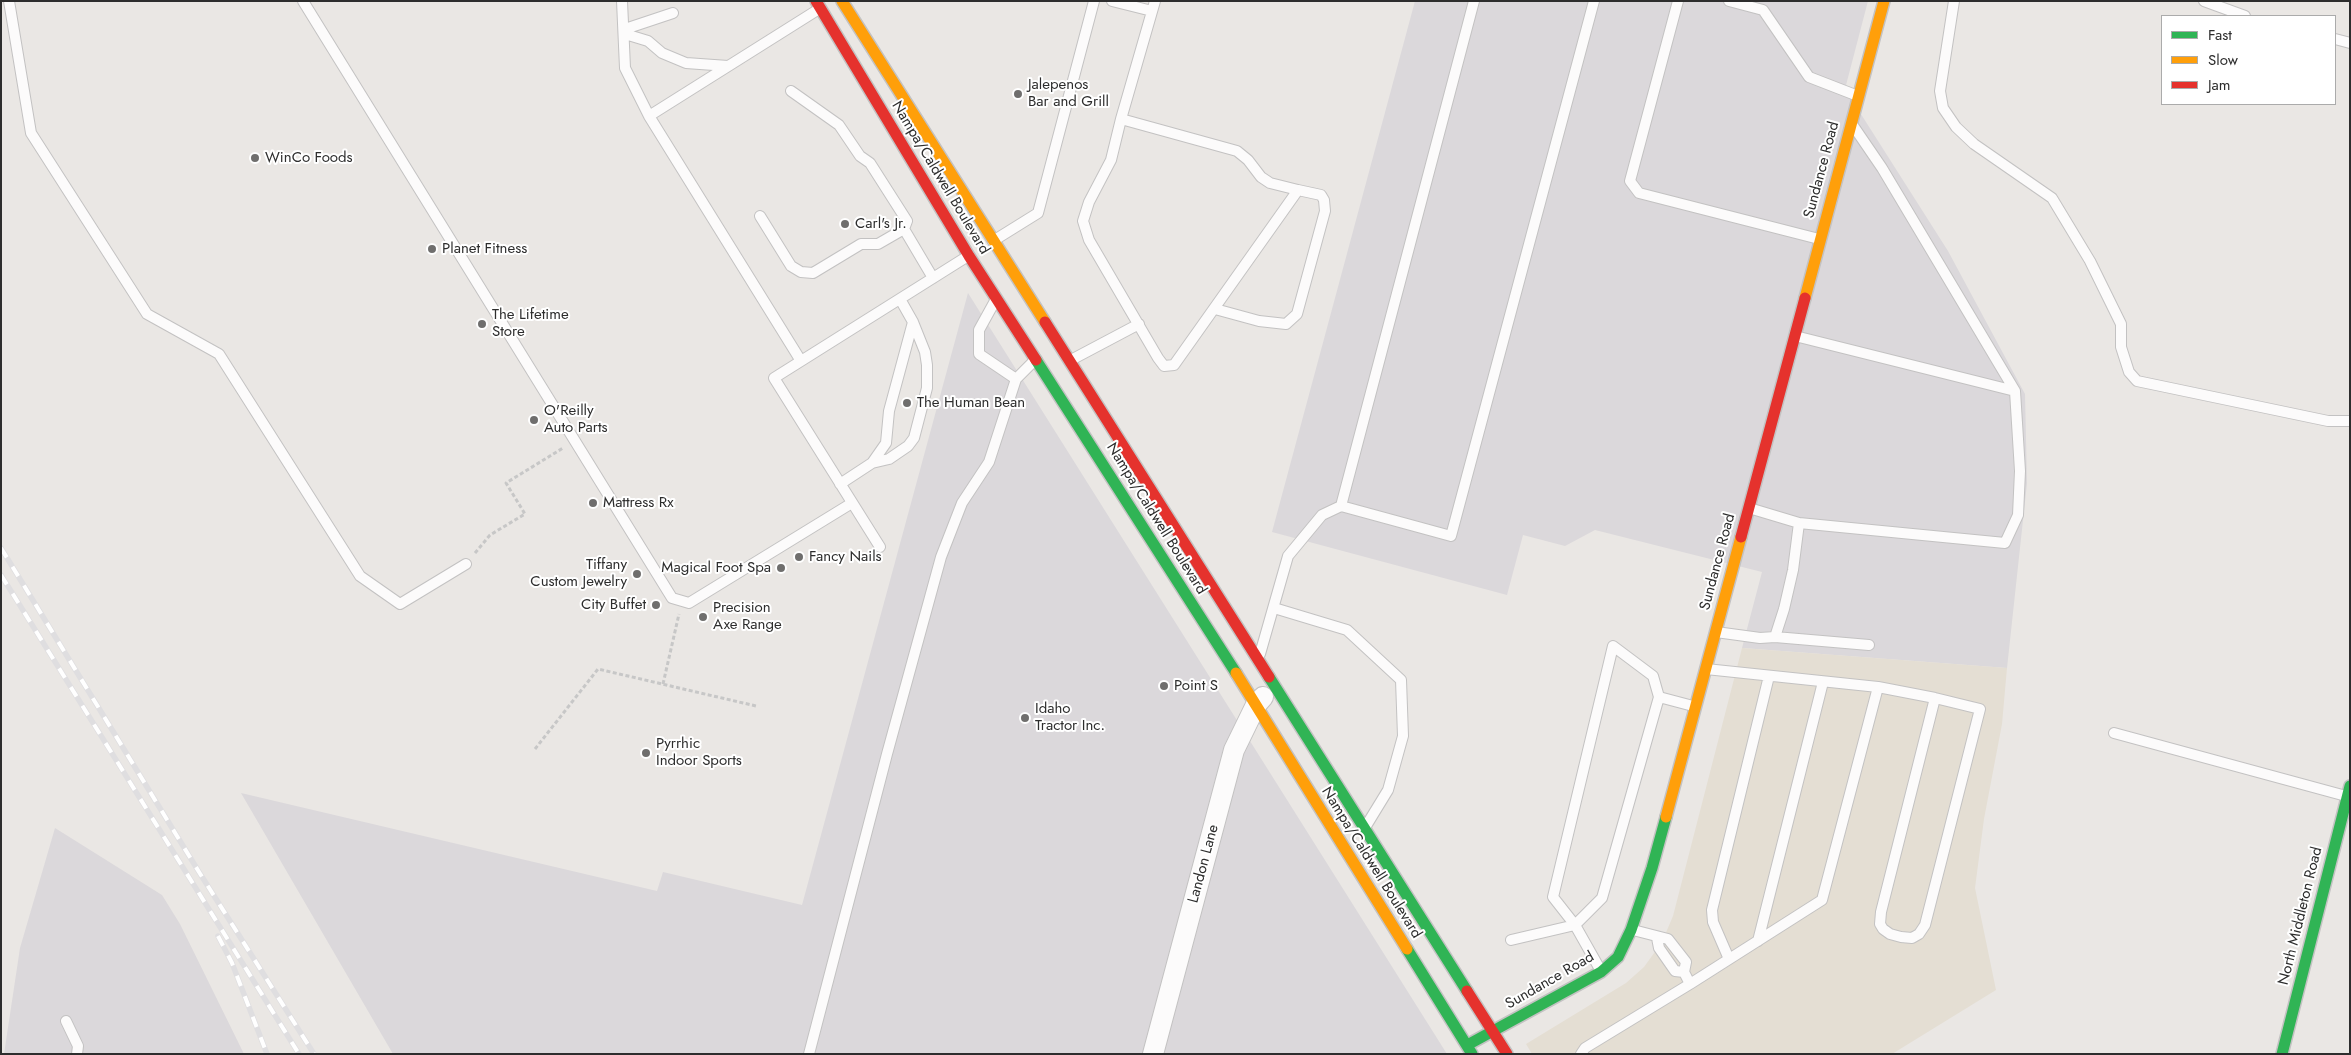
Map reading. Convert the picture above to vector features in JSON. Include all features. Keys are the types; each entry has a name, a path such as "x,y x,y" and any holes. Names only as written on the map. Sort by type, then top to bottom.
{"main road":[{"name":"Nampa/Caldwell Boulevard","path":"842,1 982,248 996,298 1256,705 1469,1050"},
{"name":"Sundance Road","path":"1469,1050 1493,1030 1601,972 1618,957 1631,930 1652,868 1884,1"},
{"name":"Nampa/Caldwell Boulevard","path":"818,5 982,248 1070,361 1507,1054"},
{"name":"North Middleton Road","path":"2282,1054 2348,800"}],"street":[{"name":"Landon Lane","path":"1153,1054 1234,750 1256,705 1275,685"}],"lane":[{"path":"9,1 31,133 147,314 219,354 360,576 400,604 466,564"},
{"path":"303,1 672,598 689,603 852,503"},
{"path":"622,1 625,31 625,68 649,116 801,360"},
{"path":"649,116 728,66 818,5 830,1"},
{"path":"880,547 774,378 1038,213 1094,1"},
{"path":"1112,1 1153,6 1111,160 1089,202 1083,220 1089,240 1164,366 1174,365 1298,190"},
{"path":"1341,506 1474,1"},
{"path":"1258,659 1288,556 1322,515 1341,506 1451,536 1594,1"},
{"path":"1678,1 1630,181 1639,193 1820,240"},
{"path":"1729,1 1763,10 1809,77 1858,96"},
{"path":"1954,1 1940,91 1943,108 1956,127 1974,144 2052,198 2090,261 2121,324 2121,348 2129,372 2137,381 2328,421 2350,421"},
{"path":"2204,1 2242,15"},
{"path":"625,31 673,13"},
{"path":"625,31 648,41 662,53 686,62 728,66"},
{"path":"2336,39 2350,43"},
{"path":"791,91 840,125 860,156 870,163 906,221 904,229 934,278"},
{"path":"1121,119 1237,151 1270,184 1321,195 1324,200 1325,211 1298,314 1286,324 1259,321 1215,309"},
{"path":"1748,508 1799,523 2005,543 2018,516 2020,471 2015,391 1882,168 1851,122"},
{"path":"760,216 791,266 807,273 813,273 862,244 878,244 904,229"},
{"path":"996,298 979,330 979,354 1016,379"},
{"path":"840,484 872,463 890,458 908,446 914,438 927,388 927,365 925,352 913,322 900,299"},
{"path":"872,463 886,443 889,411 913,322"},
{"path":"1070,361 1139,324"},
{"path":"1794,336 2015,391"},
{"path":"809,1054 887,754 941,557 962,503 989,462 1016,379 1036,359"},
{"path":"1775,637 1793,570 1799,523"},
{"path":"1274,608 1347,630 1401,680 1404,736 1388,790 1365,827"},
{"path":"1715,632 1760,638 1775,637 1870,645"},
{"path":"1511,940 1575,925 1602,898 1659,697 1653,676 1612,646 1553,897 1575,925 1601,972"},
{"path":"1705,669 1878,688 1935,698 1980,709 1925,925 1919,934 1912,938 1890,934 1880,924 1881,912 1935,698"},
{"path":"1729,959 1713,922 1712,910 1769,676"},
{"path":"1758,941 1823,682"},
{"path":"1581,1054 1585,1048 1822,900 1878,688"},
{"path":"1659,697 1695,707"},
{"path":"2114,733 2348,800"},
{"path":"1631,930 1657,938 1668,939 1686,962 1684,972 1690,984"},
{"path":"66,1020 78,1046 77,1054"}],"path":[{"path":"466,564 490,535 525,514 506,483 574,441"},
{"path":"663,684 682,601"},
{"path":"535,749 598,669 756,706"}],"shaded area":[{"path":"1415,1 1868,1 1845,89 1948,251 2025,394 2027,483 2007,668 1742,648 1762,572 1595,530 1565,546 1523,535 1507,595 1272,532"},
{"path":"968,293 1447,1054 393,1054 241,793 657,891 663,872 802,905"},
{"path":"1742,648 2007,668 2002,724 1984,819 1975,888 1996,990 1892,1054 1532,1054 1526,1044 1626,983 1644,967 1662,942 1673,916"},
{"path":"55,828 162,895 180,924 244,1054 4,1054 20,948"}],"railway":[{"path":"1,548 199,872 314,1054"},
{"path":"1,575 299,1054"},
{"path":"218,936 232,963 267,1054"}],"traffic: fast":[{"path":"1036,360 1236,673"},
{"path":"1269,677 1467,991"},
{"path":"2282,1054 2350,786"},
{"path":"1471,1043 1601,972 1618,957 1631,930 1652,868 1666,817"},
{"path":"1407,949 1472,1054"}],"traffic: slow":[{"path":"842,1 1045,322"},
{"path":"1805,298 1884,1"},
{"path":"1666,817 1741,537"},
{"path":"1236,673 1407,949"}],"traffic: jam":[{"path":"816,1 969,256 1036,360"},
{"path":"1741,537 1805,298"},
{"path":"1045,322 1269,677"},
{"path":"1467,991 1507,1054"}],"place":[{"name":"Jalepenos Bar and Grill","path":"1018,94"},
{"name":"WinCo Foods","path":"255,158"},
{"name":"Carl's Jr.","path":"845,224"},
{"name":"Planet Fitness","path":"432,249"},
{"name":"The Lifetime Store","path":"482,324"},
{"name":"The Human Bean","path":"907,403"},
{"name":"O'Reilly Auto Parts","path":"534,420"},
{"name":"Mattress Rx","path":"593,503"},
{"name":"Fancy Nails","path":"799,557"},
{"name":"Magical Foot Spa","path":"781,568"},
{"name":"Tiffany Custom Jewelry","path":"637,574"},
{"name":"City Buffet","path":"656,605"},
{"name":"Precision Axe Range","path":"703,617"},
{"name":"Point S","path":"1164,686"},
{"name":"Idaho Tractor Inc.","path":"1025,718"},
{"name":"Pyrrhic Indoor Sports","path":"646,753"}]}
